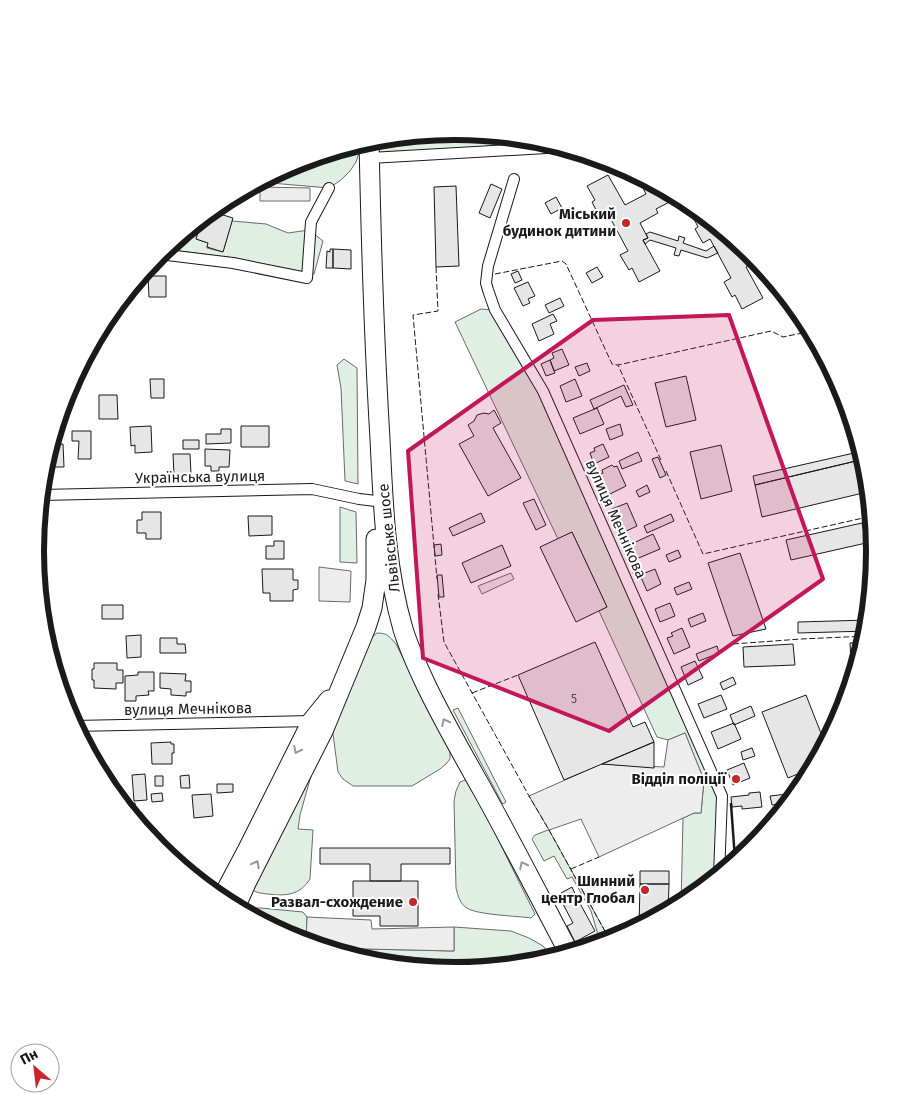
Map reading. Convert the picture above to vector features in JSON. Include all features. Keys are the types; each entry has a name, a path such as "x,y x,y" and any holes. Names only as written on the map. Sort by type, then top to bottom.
{"highway":[{"name":"Львівське шосе","path":"370,149 375,353 381,466 394,596 403,630 414,660 451,735 508,835 566,948"},
{"path":"238,901 323,731 366,627 372,608 376,580 367,500 381,466"},
{"path":"225,893 247,851 307,721 344,681"}],"street":[{"path":"371,149 532,147"},
{"name":"вулиця Мечнікова","path":"514,179 488,266 486,283 488,290 495,310 543,391 722,796 719,867"},
{"path":"169,255 233,263 307,278 311,222 329,188"},
{"name":"Українська вулиця","path":"48,495 312,489 367,500"},
{"name":"вулиця Мечнікова","path":"82,726 307,721"}],"highlighted area":[{"path":"729,315 823,579 609,731 423,658 408,451 593,320"}],"green space":[{"path":"429,141 482,141 509,143 538,149 376,158 376,148"},
{"path":"359,152 350,171 329,188 271,183 323,162"},
{"path":"232,221 266,224 288,233 309,230 323,241 314,274 234,258 175,250 198,231 196,239 208,243 207,248 223,252"},
{"path":"481,309 495,310 538,381 722,796 719,867 681,896 683,818 694,813 701,813 704,780 685,733 668,740 657,737 599,611 607,607 572,532 558,539 455,322"},
{"path":"344,359 357,368 358,484 345,481 341,388 337,365"},
{"path":"340,507 356,512 357,563 340,562"},
{"path":"377,633 388,636 396,644 450,750 450,759 446,764 412,786 353,786 343,779 338,772 333,718 371,638"},
{"path":"458,708 506,802 503,804 453,710"},
{"path":"308,772 311,776 298,829 313,830 310,879 301,889 291,894 274,895 255,891 251,889"},
{"path":"468,779 535,914 531,918 488,914 472,910 465,906 460,899 456,888 454,801 460,782"},
{"path":"549,830 607,934 599,937 591,911 572,877 567,879 554,856 544,861 532,839 535,835"},
{"path":"253,908 261,908 303,912 307,917 306,935 273,921"},
{"path":"454,927 511,931 529,938 543,946 549,952 509,960 456,963 402,960 348,949 454,951"}],"shaded area":[{"path":"264,187 310,188 310,201 260,201 260,189"},
{"path":"319,567 351,571 350,602 319,601"},
{"path":"511,573 514,579 482,594 478,586"},
{"path":"685,733 704,780 701,813 694,813 599,857 581,819 549,830 529,796 601,764 664,767 668,740"},
{"path":"307,917 371,920 372,929 454,927 454,951 348,949 306,935"}],"building":[{"path":"608,175 625,205 646,194 642,186 643,185 671,201 656,209 658,213 640,223 648,238 643,240 660,271 639,282 632,268 629,270 620,255 628,251 607,212 599,216 592,202 595,200 587,186"},
{"path":"491,184 502,189 490,218 479,213"},
{"path":"456,186 459,266 436,267 434,187"},
{"path":"556,197 562,208 551,214 545,203"},
{"path":"220,214 233,218 223,252 207,247 208,243 196,239 199,230"},
{"path":"692,215 747,260 751,264 746,267 763,298 742,309 735,295 732,297 724,282 731,278 710,239 703,243 695,229 698,227"},
{"path":"650,232 678,241 679,236 685,238 683,243 706,251 714,246 718,253 707,258 681,250 679,256 674,255 676,248 650,240 645,244 643,240 648,238 646,234"},
{"path":"330,249 333,249 333,268 326,268 327,251 330,252"},
{"path":"333,249 351,250 351,269 333,268"},
{"path":"597,267 603,277 592,283 586,273"},
{"path":"518,271 522,280 515,283 511,274"},
{"path":"150,276 166,276 166,297 149,297 148,278"},
{"path":"528,282 535,296 528,299 530,303 523,306 514,288"},
{"path":"560,298 564,306 549,313 545,305"},
{"path":"553,314 557,321 550,324 554,334 539,341 532,324"},
{"path":"562,349 569,365 554,371 550,360 554,358 552,353"},
{"path":"550,360 555,373 546,376 541,364"},
{"path":"587,363 590,371 579,376 575,367"},
{"path":"686,376 696,420 666,427 655,383"},
{"path":"150,379 164,379 164,398 151,398"},
{"path":"575,379 582,396 566,402 560,386"},
{"path":"624,385 633,405 626,407 621,396 594,409 590,400"},
{"path":"99,395 117,395 118,419 99,419"},
{"path":"597,408 604,424 580,434 573,418"},
{"path":"494,410 501,423 493,428 521,478 488,496 459,444 474,436 468,425 474,421 477,415 489,414"},
{"path":"620,424 623,435 610,440 606,429"},
{"path":"151,426 152,452 135,453 135,445 131,446 130,427"},
{"path":"241,426 269,426 269,447 241,447"},
{"path":"221,429 231,429 231,443 206,444 206,434 221,434"},
{"path":"72,431 91,431 91,459 78,459 79,441 72,441"},
{"path":"183,440 199,440 199,449 183,449"},
{"path":"58,444 63,444 64,467 53,467"},
{"path":"603,444 609,457 594,464 590,453 595,451 594,448"},
{"path":"721,445 732,491 701,499 690,452"},
{"path":"205,449 230,450 229,467 219,467 219,471 211,471 211,466 205,466"},
{"path":"638,452 642,461 622,469 619,461"},
{"path":"854,453 856,461 755,485 753,476"},
{"path":"173,454 190,454 191,474 174,475"},
{"path":"658,457 666,475 660,478 652,459"},
{"path":"856,461 863,493 762,517 755,485"},
{"path":"612,465 614,467 617,466 626,486 608,495 598,475 603,473 602,470"},
{"path":"647,485 650,492 639,497 636,491"},
{"path":"534,499 546,525 536,530 523,503"},
{"path":"627,503 637,526 622,533 612,509"},
{"path":"142,512 161,512 161,539 146,539 146,533 137,533 137,520 142,520"},
{"path":"481,513 485,522 453,536 449,528"},
{"path":"671,514 674,521 647,533 644,526"},
{"path":"248,516 272,516 272,535 249,536"},
{"path":"862,523 866,543 791,560 786,540"},
{"path":"572,532 607,607 576,622 540,547"},
{"path":"653,534 660,549 634,560 627,546"},
{"path":"274,541 284,541 284,559 266,559 266,546 274,546"},
{"path":"441,544 442,555 435,556 434,545"},
{"path":"502,545 511,566 471,583 462,563"},
{"path":"678,550 681,557 669,562 666,555"},
{"path":"740,553 766,629 733,636 708,563"},
{"path":"262,569 293,569 293,580 298,580 298,589 293,590 293,601 270,601 270,593 263,593"},
{"path":"655,569 661,584 647,591 640,575"},
{"path":"437,575 442,575 444,597 439,597"},
{"path":"689,582 692,589 677,595 674,588"},
{"path":"670,603 675,616 660,622 655,609"},
{"path":"102,605 123,605 123,619 102,619"},
{"path":"703,613 706,621 691,627 688,619"},
{"path":"861,620 859,631 798,633 798,622"},
{"path":"682,628 690,647 674,654 667,638 673,636 671,633"},
{"path":"141,635 141,657 127,658 126,636"},
{"path":"160,638 177,638 177,644 185,644 186,653 160,653"},
{"path":"595,642 633,727 645,722 654,742 564,780 518,675"},
{"path":"850,643 857,643 851,664 851,664"},
{"path":"793,644 795,665 744,667 743,647"},
{"path":"717,646 719,653 699,661 696,654"},
{"path":"695,661 703,678 688,685 681,667"},
{"path":"94,663 117,663 117,670 123,670 123,683 116,683 116,689 94,688 92,669 94,669"},
{"path":"138,672 154,672 154,691 148,691 149,695 136,696 136,701 125,701 125,676 138,675"},
{"path":"160,673 186,674 185,681 191,681 191,692 186,692 186,696 171,695 171,689 160,688"},
{"path":"733,677 736,684 723,690 720,683"},
{"path":"721,695 727,709 704,718 698,704"},
{"path":"806,695 823,738 803,772 788,778 762,712"},
{"path":"751,706 755,716 734,725 730,715"},
{"path":"734,723 741,739 718,749 711,732"},
{"path":"171,742 171,744 174,744 172,764 152,764 151,743"},
{"path":"654,742 654,768 602,764"},
{"path":"752,748 755,756 743,760 741,752"},
{"path":"744,763 750,778 733,785 727,770"},
{"path":"145,774 147,800 134,801 132,775"},
{"path":"189,775 190,788 181,788 180,776"},
{"path":"155,776 163,776 163,786 155,786"},
{"path":"217,784 233,784 233,792 217,793"},
{"path":"760,792 762,807 742,809 742,806 732,807 731,797"},
{"path":"162,793 163,801 152,802 151,794"},
{"path":"211,794 213,816 194,818 192,795"},
{"path":"788,794 781,804 772,805 770,796"},
{"path":"130,803 135,803 135,810"},
{"path":"320,848 450,848 450,864 401,864 401,881 370,881 370,864 320,864"},
{"path":"640,871 669,871 669,884 640,884"},
{"path":"353,881 418,881 418,926 380,926 380,916 353,916"},
{"path":"640,884 669,884 668,904 639,920"},
{"path":"572,887 576,896 566,902 561,893"},
{"path":"576,896 595,931 575,942 567,926 573,923 563,904"}],"fence":[{"path":"495,274 562,261 566,264 612,364 618,365"},
{"path":"436,267 438,311 413,315 437,579"},
{"path":"661,460 618,365 771,331 783,337 804,333"},
{"path":"666,471 703,554 865,517"},
{"path":"438,594 444,642 607,934"},
{"path":"733,644 858,636"},
{"path":"472,693 518,675"},
{"path":"571,869 599,857"}],"wall":[{"path":"731,804 735,854"}],"place":[{"name":"Міський будинок дитини","path":"626,223"},
{"name":"Відділ поліції","path":"736,779"},
{"name":"Шинний центр Глобал","path":"645,890"},
{"name":"Развал-схождение","path":"413,902"}]}
